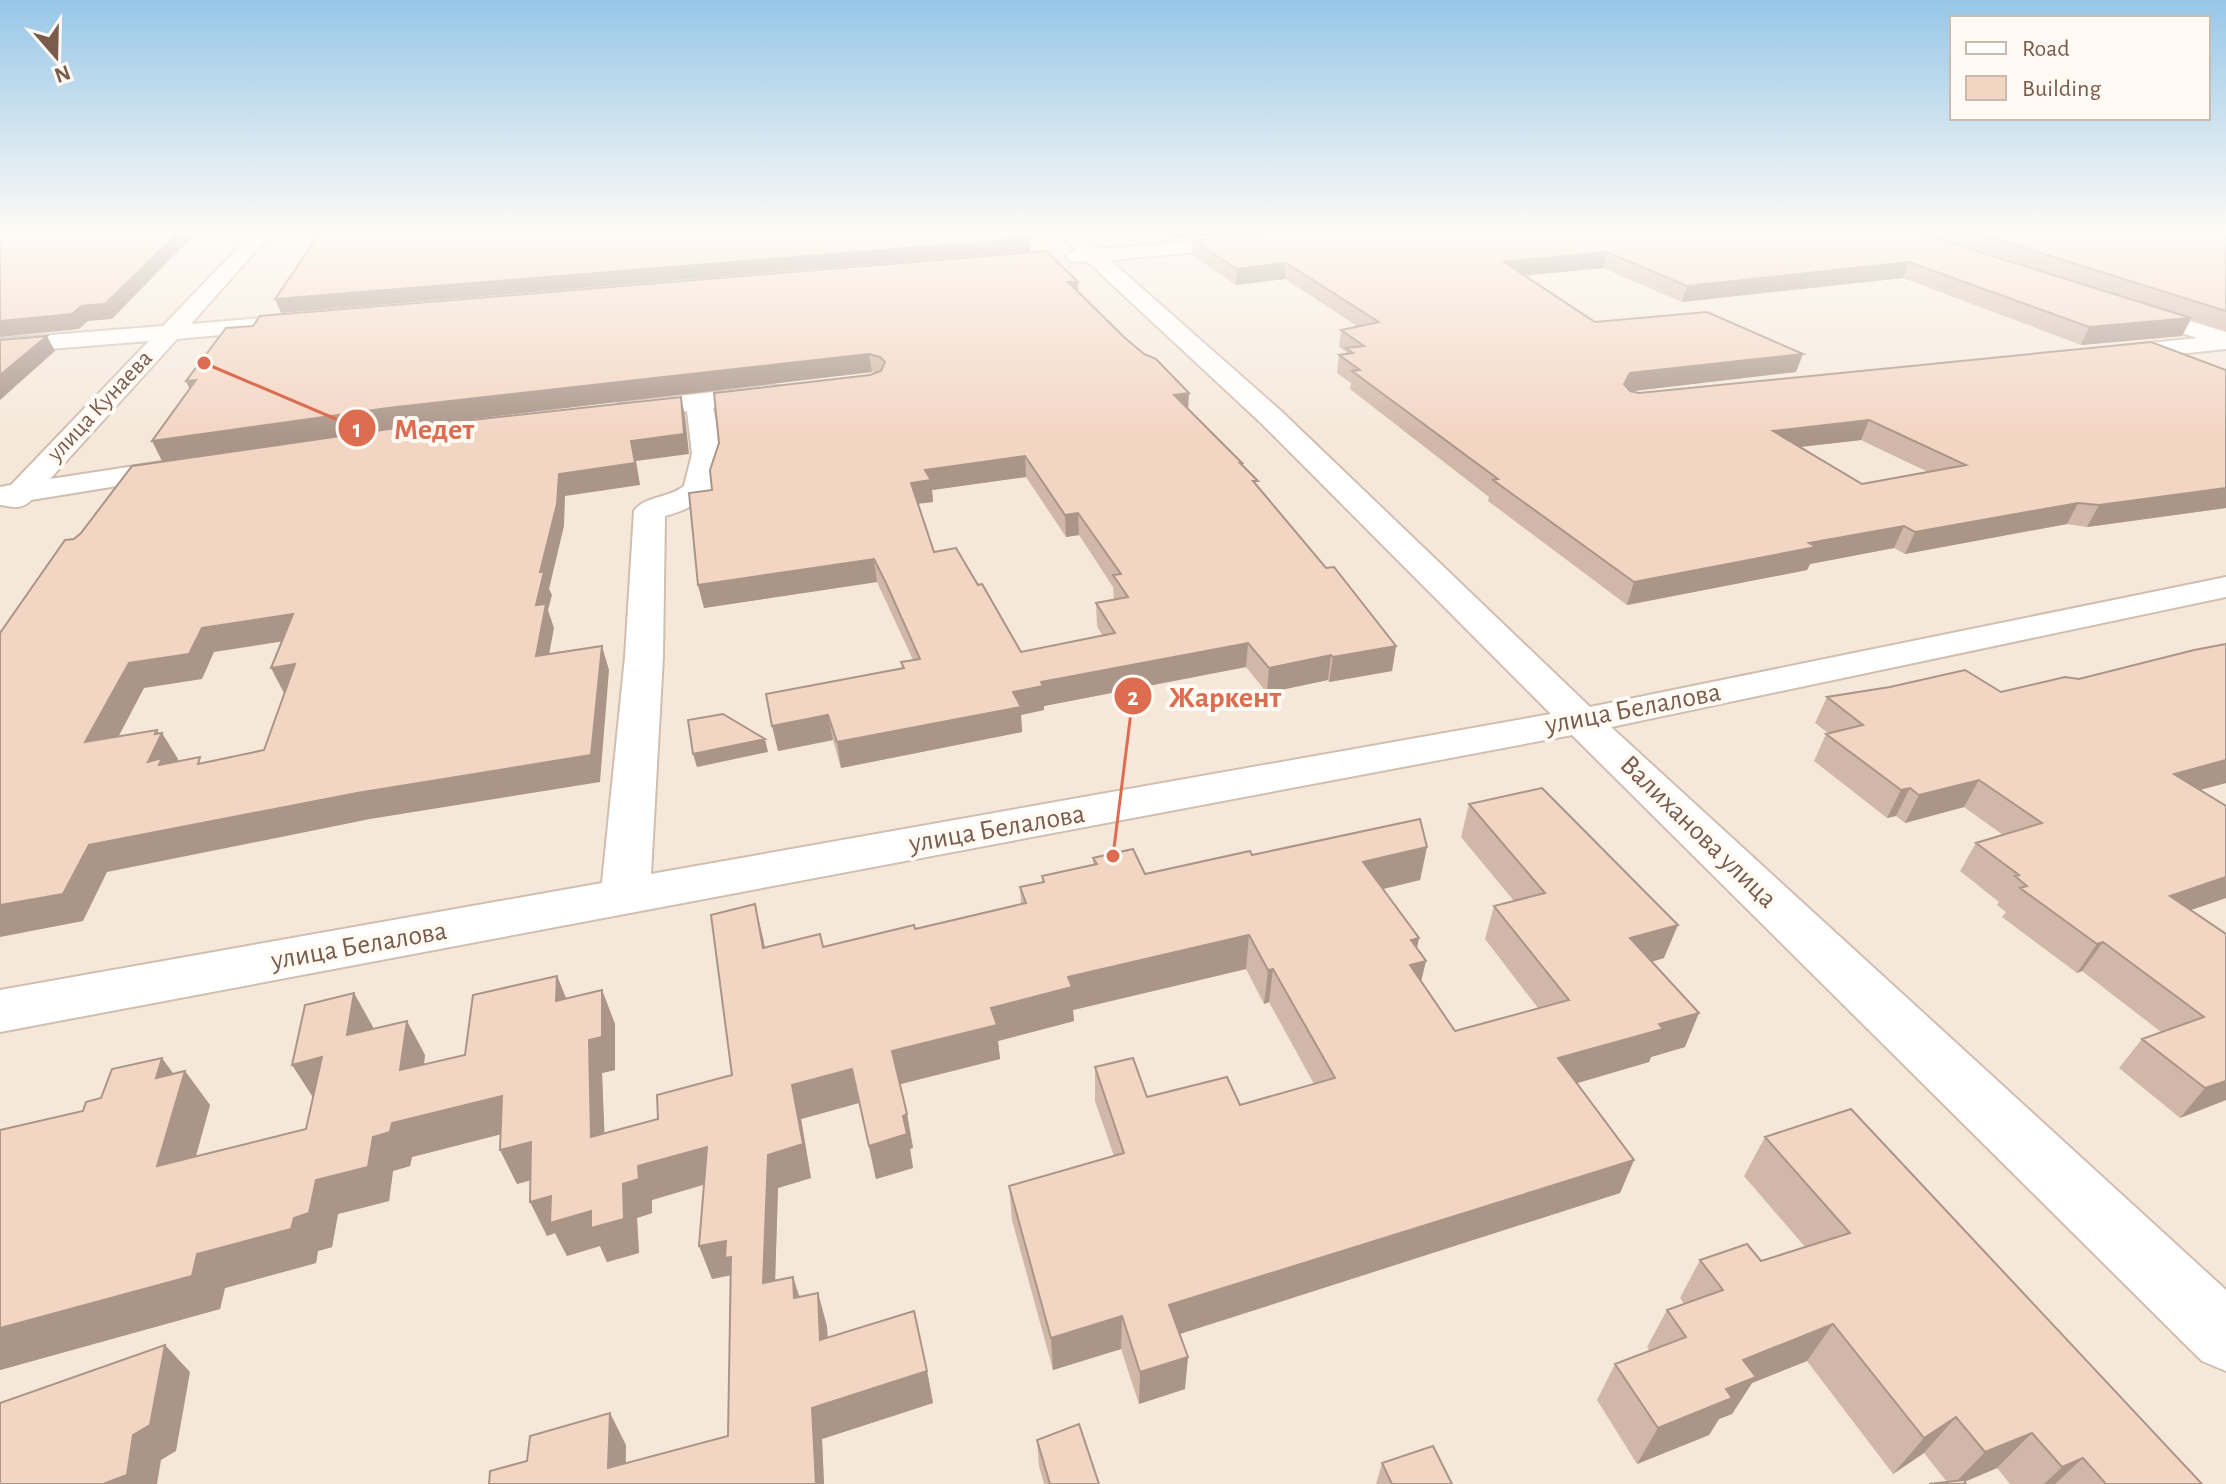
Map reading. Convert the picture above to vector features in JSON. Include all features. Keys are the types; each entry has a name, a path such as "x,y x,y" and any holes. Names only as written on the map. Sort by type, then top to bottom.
{"street":[{"name":"улица Кунаева","path":"7,501 200,298"},
{"name":"Валиханова улица","path":"1131,298 1271,417 1581,721 2226,1337"},
{"path":"2108,301 2226,341"},
{"path":"0,346 327,319"},
{"path":"2083,356 2226,341"},
{"path":"608,413 795,391"},
{"path":"625,898 644,657 650,511 688,498 699,486 705,455 699,402"},
{"path":"7,501 211,464"},
{"name":"улица Белалова","path":"0,1011 1581,721 2226,587"}],"shaded area":[{"path":"0,298 2226,298 2226,1484 0,1484"}],"building":[{"path":"0,298 111,298 105,304 81,306 72,314 0,321"},
{"path":"475,298 1085,298 1125,338 1144,354 1156,359 1189,393 1174,395 1258,481 1253,481 1326,568 1334,567 1396,646 1269,668 1248,643 1041,682 1043,686 1013,692 1021,707 837,742 828,715 772,726 766,694 904,668 901,662 920,659 874,559 698,585 689,493 712,490 710,470 719,443 714,393 870,375 881,371 885,362 880,357 869,354 388,408 152,441 196,380 186,381 226,328 253,326 260,316","holes":["1025,456 1065,515 1078,513 1121,574 1113,575 1128,597 1096,603 1115,633 1021,652 982,584 978,585 956,548 934,552 911,483 931,480 925,470"]},
{"path":"1342,298 1559,298 1595,322 1707,312 1803,354 1630,373 1624,384 1630,391 1639,393 2151,342 2226,370 2226,488 2099,505 2078,503 1915,532 1904,526 1809,543 1816,547 1634,582 1493,480 1498,479 1352,371 1360,370 1339,355 1353,353 1346,348 1364,346 1341,330 1379,322","holes":["1869,420 1966,465 1862,484 1773,431"]},
{"path":"2009,298 2128,298 2191,318 2089,327"},
{"path":"2185,298 2226,298 2226,311"},
{"path":"47,336 0,375 0,340"},
{"path":"681,397 684,434 631,441 635,463 559,474 557,504 540,572 544,572 536,605 546,604 536,656 602,646 591,755 357,793 89,845 63,894 0,905 0,633 65,540 74,539 81,533 132,466 389,429","holes":["293,614 271,668 295,664 264,750 198,764 200,757 159,765 162,758 148,762 162,733 155,734 157,730 85,742 129,663 189,654 202,628"]},
{"path":"2226,644 2226,760 2174,774 2226,806 2226,877 2170,896 2226,934 2226,1081 2205,1088 2142,1039 2204,1017 2103,942 2097,944 2020,888 2027,886 2015,876 2019,875 1976,843 2042,823 1979,780 1919,795 1910,788 1901,790 1826,734 1863,725 1827,697 1965,670 2001,692 2065,677 2079,679"},
{"path":"723,714 765,739 693,754 688,720"},
{"path":"1542,788 1678,925 1630,938 1699,1013 1659,1024 1663,1029 1558,1058 1634,1160 1169,1305 1188,1357 1140,1372 1122,1316 1051,1338 1009,1186 1124,1153 1095,1067 1133,1058 1147,1097 1227,1077 1240,1105 1335,1078 1273,969 1268,970 1249,935 1068,977 1072,987 991,1008 997,1025 892,1051 907,1114 903,1116 907,1134 869,1146 852,1069 792,1085 803,1144 768,1155 763,1283 793,1277 794,1298 818,1293 820,1340 914,1311 927,1371 812,1408 816,1484 489,1484 490,1471 527,1461 530,1436 610,1413 608,1468 728,1436 731,1257 725,1258 726,1241 699,1246 707,1147 638,1166 639,1179 623,1184 624,1219 591,1228 591,1211 550,1223 551,1196 530,1202 531,1142 500,1150 502,1096 392,1123 390,1132 373,1137 368,1167 316,1180 309,1213 294,1218 291,1229 197,1254 192,1276 0,1328 0,1130 83,1111 86,1102 101,1098 112,1069 162,1058 156,1078 185,1071 157,1166 306,1129 322,1057 292,1065 305,1005 354,993 347,1035 407,1021 400,1070 465,1055 473,995 557,976 556,1001 602,990 602,1037 589,1040 591,1137 658,1119 657,1095 732,1075 711,915 755,904 763,948 820,934 823,947 1026,903 1020,887 1044,882 1042,876 1097,864 1093,858 1133,849 1145,874 1420,819 1427,847 1363,862 1419,938 1411,940 1426,961 1410,965 1455,1031 1569,1000 1494,906 1545,893 1469,804"},
{"path":"1851,1109 2202,1484 2106,1484 2083,1458 2062,1467 2032,1433 1985,1452 1956,1417 1924,1438 1833,1324 1743,1360 1756,1377 1726,1389 1732,1398 1658,1428 1615,1364 1686,1337 1667,1310 1723,1290 1700,1260 1747,1244 1761,1261 1850,1233 1765,1137"},
{"path":"165,1345 150,1425 133,1435 127,1475 103,1484 0,1484 0,1403"},
{"path":"1079,1424 1099,1484 1050,1484 1037,1440"},
{"path":"1433,1446 1452,1484 1392,1484 1382,1463"},
{"path":"1964,1480 1966,1484 1929,1484"}],"place":[{"name":"Медет","path":"204,363"},
{"name":"Жаркент","path":"1113,856"}]}
